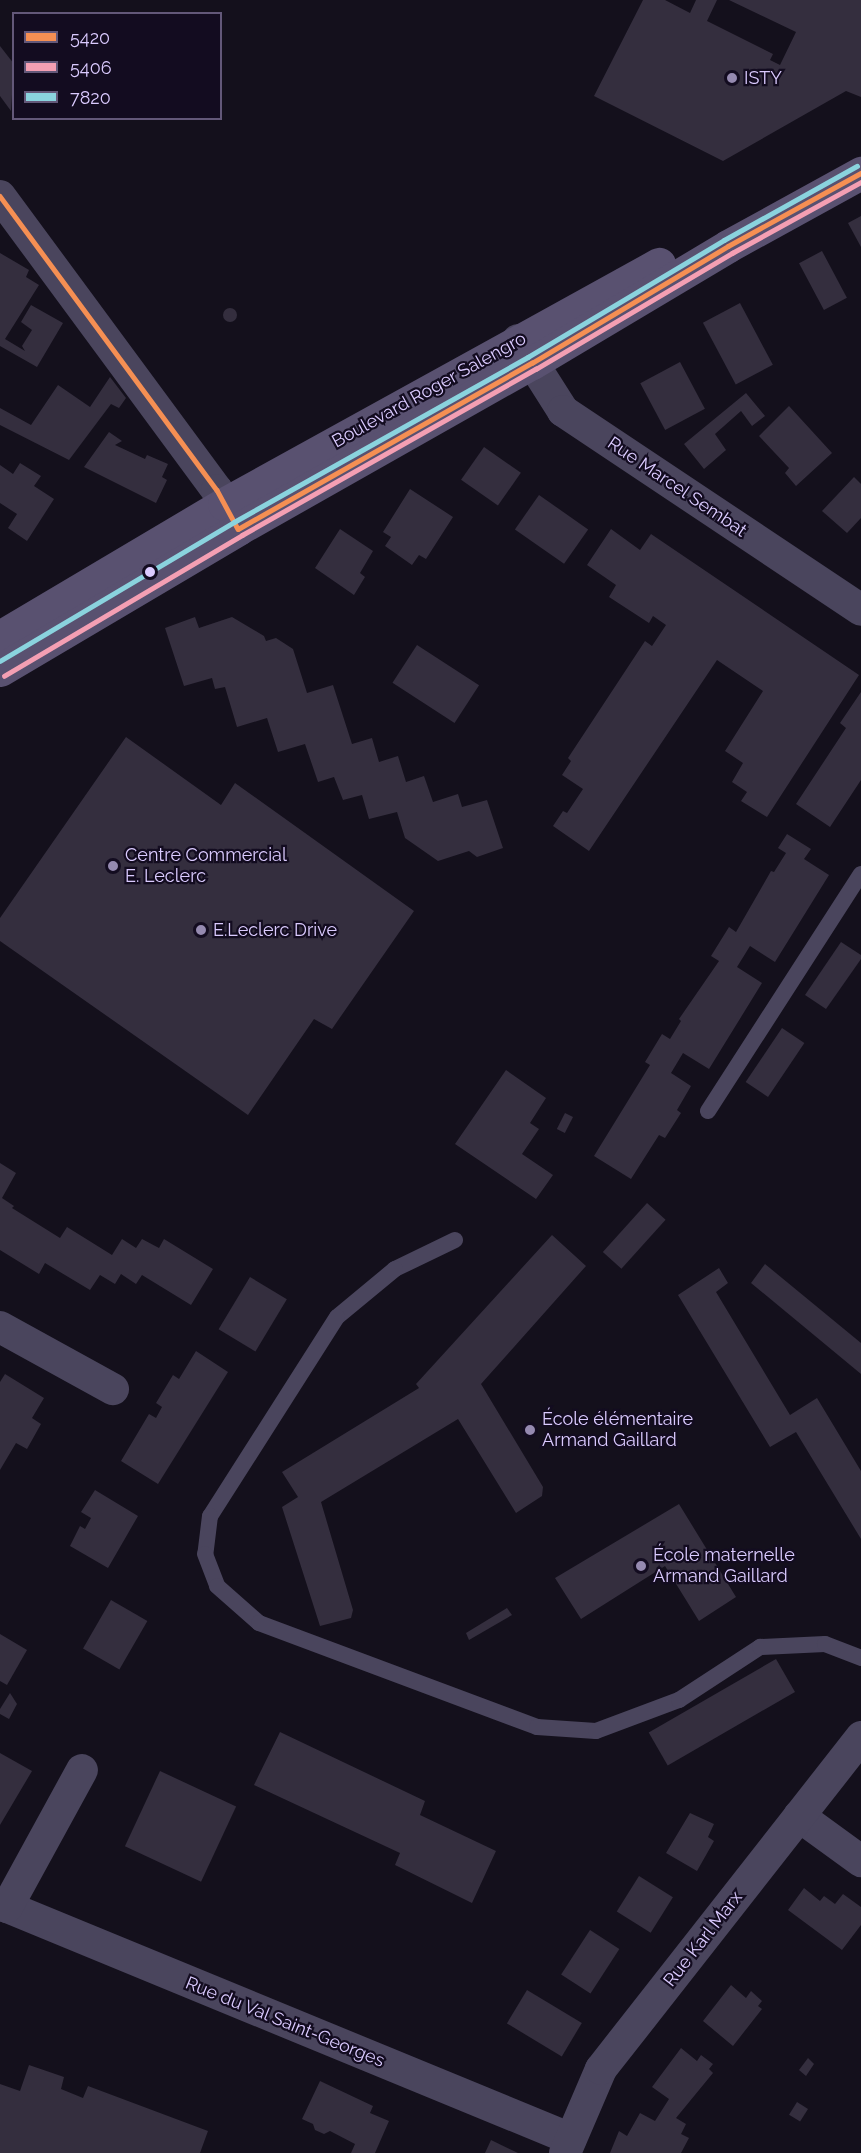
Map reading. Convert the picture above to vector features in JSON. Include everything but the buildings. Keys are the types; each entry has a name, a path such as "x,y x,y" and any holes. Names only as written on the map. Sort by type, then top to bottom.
{"main road":[{"name":"Boulevard Roger Salengro","path":"0,637 231,517 525,351 738,222 813,180 861,148"},
{"name":"Boulevard Roger Salengro","path":"525,351 728,246 861,173"},
{"name":"Boulevard Roger Salengro","path":"0,670 231,517"}],"street":[{"path":"0,196 231,517"},
{"name":"Rue Marcel Sembat","path":"525,351 563,411 861,610"},
{"path":"0,1327 113,1389"},
{"name":"Rue Karl Marx","path":"568,2146 601,2069 861,1737"},
{"path":"4,1905 82,1770"},
{"path":"799,1816 861,1861"},
{"name":"Rue du Val Saint-Georges","path":"4,1905 568,2146"}],"lane":[{"path":"708,1111 861,874"},
{"path":"455,1240 395,1269 337,1317 210,1516 205,1554 217,1586 259,1623 537,1727 596,1731 679,1700 760,1647 825,1644 861,1658"}],"transit line":[{"name":"7820","path":"0,661 234,522 528,357 724,240 857,166"},
{"name":"5420","path":"0,196 217,490 238,529 532,363 728,246 861,173"},
{"name":"5406","path":"4,676 242,535 536,369 732,253 861,182"}],"place":[{"name":"ISTY","path":"732,78"},
{"name":"Centre Commercial E. Leclerc","path":"113,866"},
{"name":"E.Leclerc Drive","path":"201,930"},
{"name":"École élémentaire Armand Gaillard","path":"530,1430"},
{"name":"École maternelle Armand Gaillard","path":"641,1566"}]}
